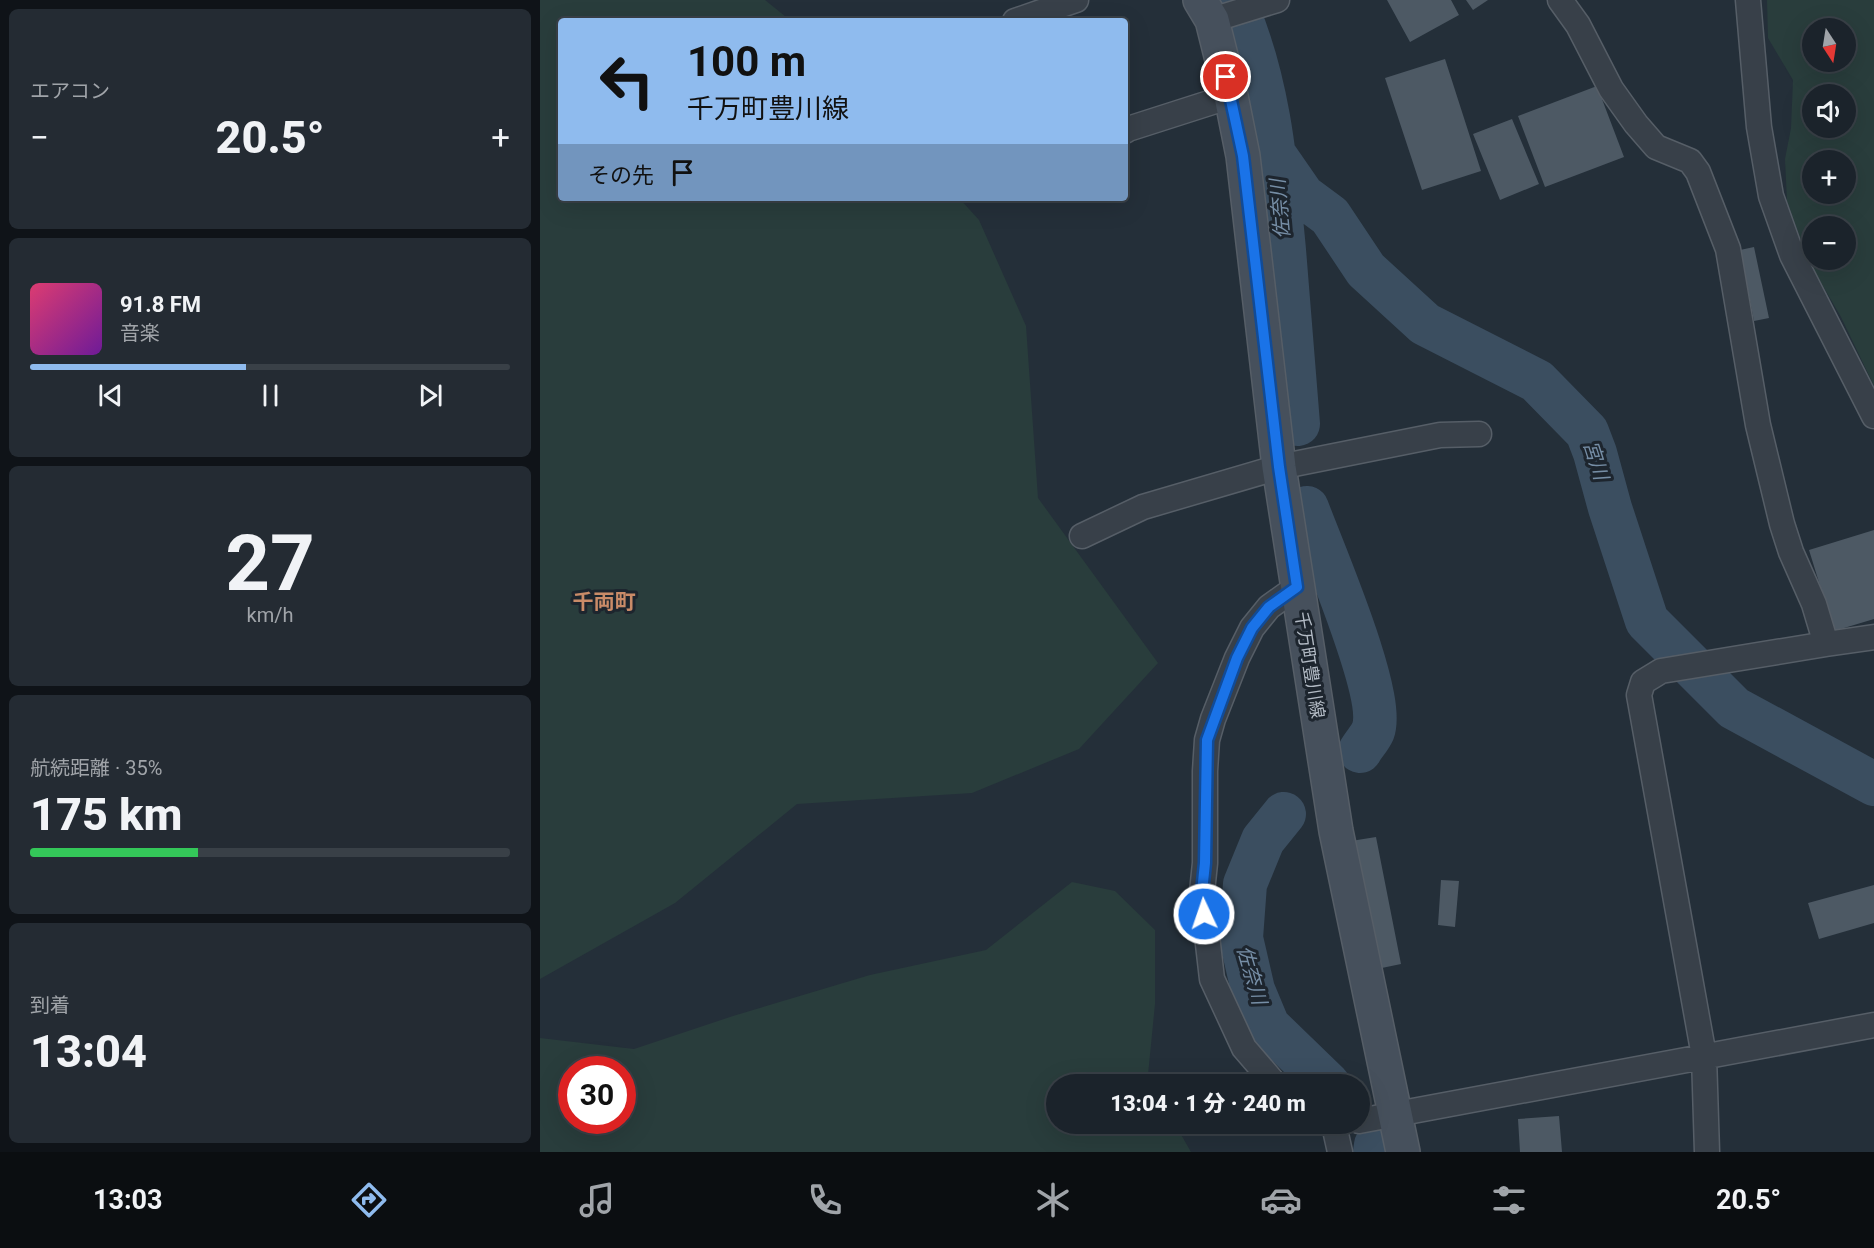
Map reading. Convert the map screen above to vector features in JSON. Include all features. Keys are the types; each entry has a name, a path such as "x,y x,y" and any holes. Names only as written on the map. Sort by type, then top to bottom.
{"main road":[{"name":"千万町豊川線","path":"1206,10 1231,96 1243,156 1279,467 1336,831 1403,1152"}],"street":[{"path":"1024,18 1076,0"},
{"path":"1206,10 1277,0"},
{"path":"1560,0 1578,25 1611,89 1636,124 1656,147 1690,161 1698,172 1728,249 1758,425 1782,524 1791,552 1814,604 1826,644"},
{"path":"1748,0 1759,127 1771,196 1792,255 1874,416"},
{"path":"1128,129 1231,96"},
{"path":"1082,536 1143,507 1279,467 1440,435 1479,434"},
{"path":"1266,1074 1244,1048 1212,979 1202,892 1205,863 1206,750 1213,719 1237,658 1252,628 1269,607 1297,587"},
{"path":"1707,1152 1704,1056 1639,695 1643,682 1661,671 1874,637"},
{"path":"1370,1119 1874,1025"},
{"path":"1337,1134 1340,1152"}],"green space":[{"path":"540,0 765,0 787,18 558,18 558,201 962,201 979,220 1026,326 1038,498 1158,663 1079,749 972,793 797,804 675,903 540,979"},
{"path":"1767,0 1874,0 1874,386 1841,317 1814,270 1856,270 1856,216 1802,216 1802,243 1787,201 1785,159 1791,128 1793,80 1768,38"},
{"path":"1072,882 1115,891 1155,930 1155,1004 1148,1074 1046,1074 1046,1134 1181,1134 1191,1152 540,1152 540,1038 634,1049 733,1016 870,975 986,950"}],"building":[{"path":"1387,0 1451,0 1459,15 1410,42"},
{"path":"1466,0 1488,0 1473,10"},
{"path":"1445,59 1481,171 1422,190 1385,78"},
{"path":"1597,86 1624,157 1545,187 1518,116"},
{"path":"1512,119 1539,184 1500,200 1473,134"},
{"path":"1754,247 1769,318 1754,321 1740,250"},
{"path":"1874,530 1874,619 1834,631 1809,550"},
{"path":"1376,837 1401,964 1377,969 1351,841"},
{"path":"1441,880 1459,881 1455,927 1438,925"},
{"path":"1874,885 1874,923 1819,939 1808,903"},
{"path":"1559,1116 1562,1152 1520,1152 1518,1119"}],"waterway":[{"name":"佐奈川","path":"1233,0 1255,60 1274,155 1298,424"},
{"name":"宮川","path":"1276,157 1303,196 1330,216 1366,270 1425,324 1537,381 1587,432 1647,621 1734,708 1874,784"},
{"name":"佐奈川","path":"1307,508 1362,655 1370,687 1375,713 1373,731 1360,751"},
{"name":"佐奈川","path":"1284,814 1263,840 1245,884 1241,938 1253,990 1268,1026 1318,1074"},
{"name":"佐奈川","path":"1375,1152 1376,1145"}],"district":[{"name":"千両町","path":"604,602"}],"route":[{"path":"1204,914 1202,892 1205,863 1207,740 1237,658 1252,628 1269,607 1297,587 1279,467 1243,156 1226,77"}]}
